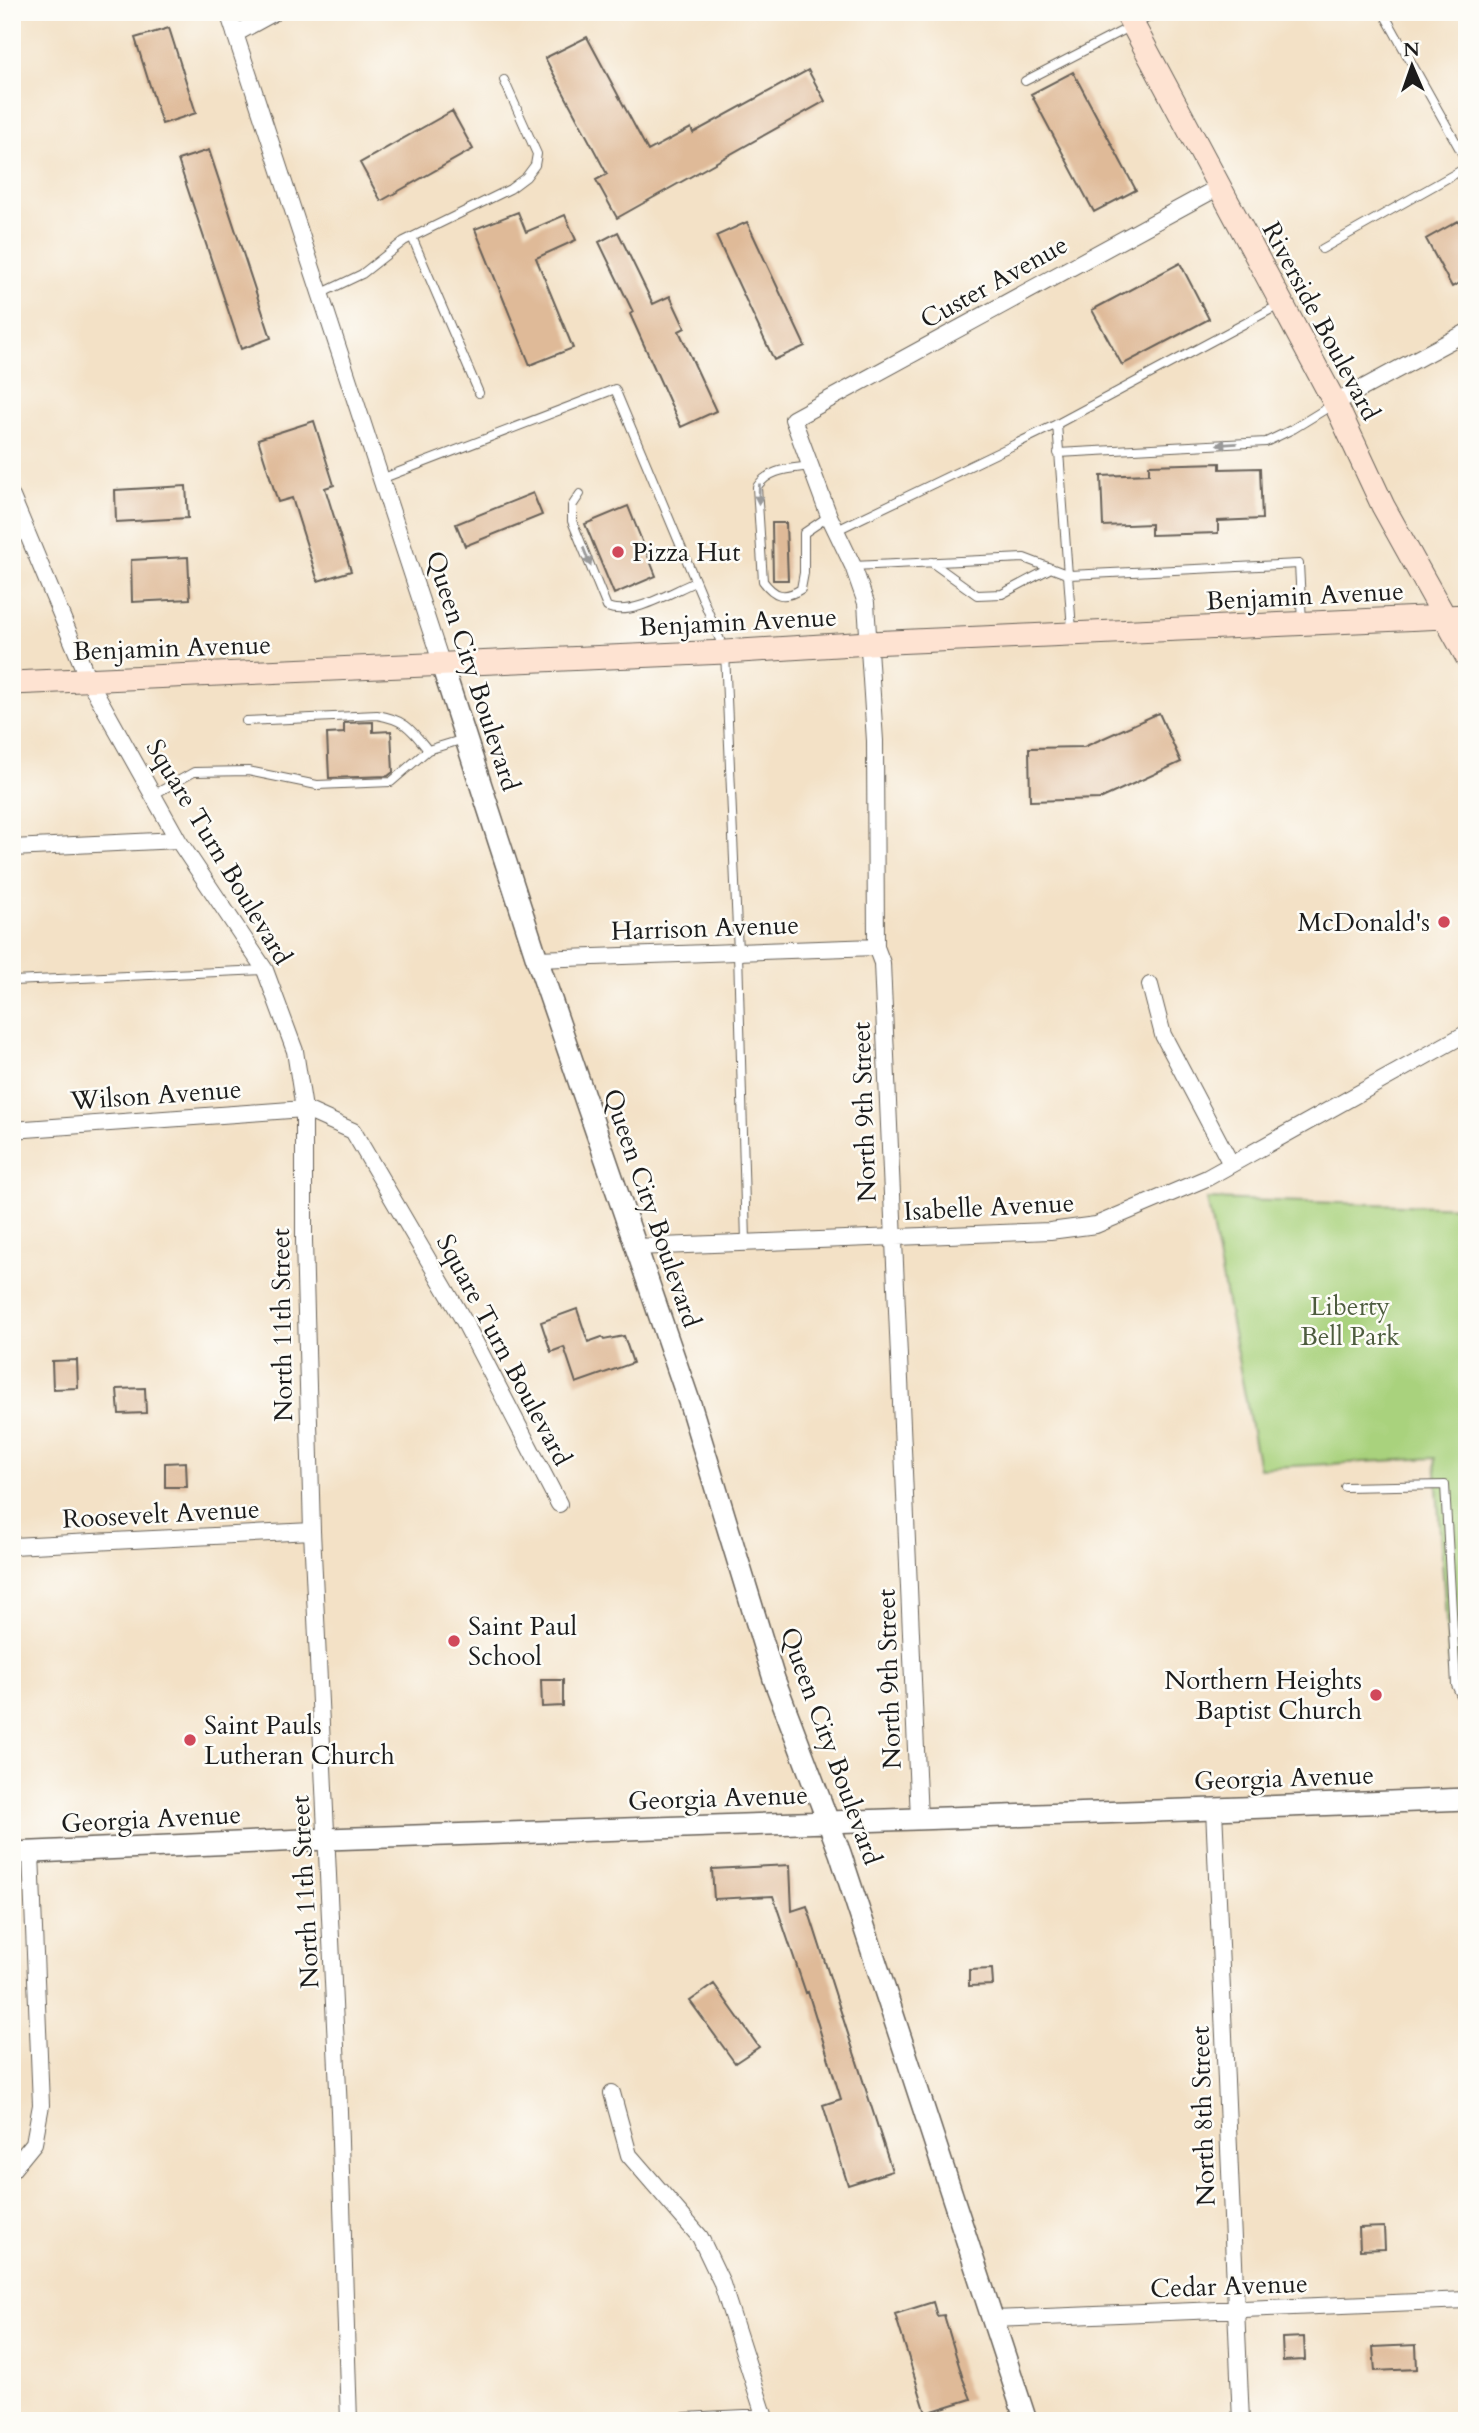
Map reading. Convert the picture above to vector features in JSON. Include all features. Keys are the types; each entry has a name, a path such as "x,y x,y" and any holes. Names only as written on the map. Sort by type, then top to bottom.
{"main road":[{"name":"Riverside Boulevard","path":"1129,19 1335,403 1383,506 1467,657"},
{"name":"Benjamin Avenue","path":"12,683 1467,616"}],"street":[{"name":"Queen City Boulevard","path":"228,12 537,959 691,1407 774,1679 828,1822 1026,2421"},
{"path":"235,34 275,12"},
{"name":"Custer Avenue","path":"793,419 1219,187"},
{"path":"1335,403 1467,332"},
{"name":"North 9th Street","path":"793,419 832,524 853,566 866,603 875,741 876,947 883,963 919,1819"},
{"name":"Square Turn Boulevard","path":"12,497 88,679 178,840 265,970 295,1051 304,1109 353,1131 464,1321 559,1504"},
{"path":"12,848 178,840"},
{"name":"Harrison Avenue","path":"537,959 876,947"},
{"path":"1150,985 1163,1035 1231,1164"},
{"name":"Isabelle Avenue","path":"635,1247 1050,1231 1096,1225 1207,1178 1467,1033"},
{"name":"Wilson Avenue","path":"12,1130 304,1109"},
{"name":"North 11th Street","path":"304,1109 304,1241 312,1531 327,1839 349,2421"},
{"name":"Roosevelt Avenue","path":"12,1546 312,1531"},
{"name":"Georgia Avenue","path":"22,1853 327,1839 1467,1799"},
{"name":"North 8th Street","path":"1214,1809 1241,2421"},
{"path":"12,2170 34,2143 41,2105 22,1853"},
{"path":"612,2092 629,2155 700,2237 716,2270 766,2419 685,2421"},
{"name":"Cedar Avenue","path":"993,2319 1467,2300"}],"lane":[{"path":"1025,81 1129,19 1158,12"},
{"path":"1383,12 1467,162"},
{"path":"320,294 362,274 412,237 510,190 526,177 535,165 537,154 504,80"},
{"path":"1322,249 1467,167"},
{"path":"412,237 479,393"},
{"path":"811,466 776,471 763,477 757,486 763,581 771,592 780,595 792,595 801,589 804,573 804,533 832,524 1056,424 1281,304"},
{"path":"381,479 615,389 725,652 738,951 746,1242"},
{"path":"1058,453 1266,442 1335,403"},
{"path":"1056,424 1072,635"},
{"path":"580,494 572,506 572,522 607,607 616,611 629,610 695,582"},
{"path":"853,566 1024,558 1069,575 1299,564 1302,625"},
{"path":"931,562 976,595 1002,594 1051,568"},
{"path":"246,721 377,715 397,718 409,726 428,750"},
{"path":"153,795 194,772 248,771 317,785 391,782 428,750 464,739"},
{"path":"12,981 265,970"},
{"path":"1345,1487 1430,1483 1445,1485 1456,1685 1467,1708"}],"green space":[{"name":"Liberty Bell Park","path":"1207,1199 1467,1207 1467,1714 1450,1678 1435,1458 1259,1468"}],"building":[{"path":"169,28 196,113 162,124 135,38"},
{"path":"587,37 648,151 691,128 693,133 808,70 825,101 617,218 596,180 607,174 545,58"},
{"path":"1073,72 1136,190 1094,212 1031,94"},
{"path":"452,111 473,149 381,201 360,163"},
{"path":"209,150 271,338 241,349 178,160"},
{"path":"518,212 526,232 565,215 576,240 536,258 573,348 530,365 475,229"},
{"path":"1458,221 1467,237 1467,279 1452,287 1426,239"},
{"path":"747,222 805,346 774,360 716,236"},
{"path":"618,232 653,304 670,296 685,328 679,331 716,411 681,427 630,314 633,312 599,242"},
{"path":"1180,263 1209,319 1122,365 1092,310"},
{"path":"314,421 334,485 325,488 351,571 318,581 292,498 278,502 258,439"},
{"path":"1220,463 1220,469 1260,468 1262,519 1218,521 1218,533 1151,535 1151,524 1103,526 1101,476 1149,474 1149,465"},
{"path":"186,486 188,518 116,522 115,490"},
{"path":"533,493 542,515 465,546 456,524"},
{"path":"628,506 656,576 614,594 585,524"},
{"path":"772,523 786,523 788,580 773,580"},
{"path":"188,557 190,599 132,602 131,560"},
{"path":"1159,713 1181,762 1100,799 1030,801 1029,748 1084,747"},
{"path":"373,722 373,732 391,731 393,772 388,776 329,778 327,734 344,733 344,723"},
{"path":"577,1309 588,1342 602,1337 604,1340 624,1336 633,1363 576,1383 564,1347 551,1352 541,1322"},
{"path":"77,1360 78,1388 53,1389 52,1361"},
{"path":"145,1388 146,1413 119,1414 117,1389"},
{"path":"186,1462 187,1487 165,1487 165,1463"},
{"path":"541,1680 563,1680 563,1706 542,1707"},
{"path":"790,1865 792,1911 807,1906 892,2171 848,2185 823,2105 841,2099 808,1992 806,1993 773,1896 714,1899 712,1869"},
{"path":"992,1969 993,1985 969,1986 969,1970"},
{"path":"714,1984 759,2047 735,2063 690,2001"},
{"path":"1384,2227 1385,2249 1360,2250 1359,2228"},
{"path":"933,2302 937,2316 944,2315 971,2399 926,2413 895,2314"},
{"path":"1304,2337 1305,2360 1283,2361 1282,2338"},
{"path":"1416,2345 1417,2369 1375,2371 1373,2347"}],"place":[{"name":"Pizza Hut","path":"618,552"},
{"name":"McDonald's","path":"1444,922"},
{"name":"Saint Paul School","path":"454,1641"},
{"name":"Northern Heights Baptist Church","path":"1376,1695"},
{"name":"Saint Pauls Lutheran Church","path":"190,1740"}]}
